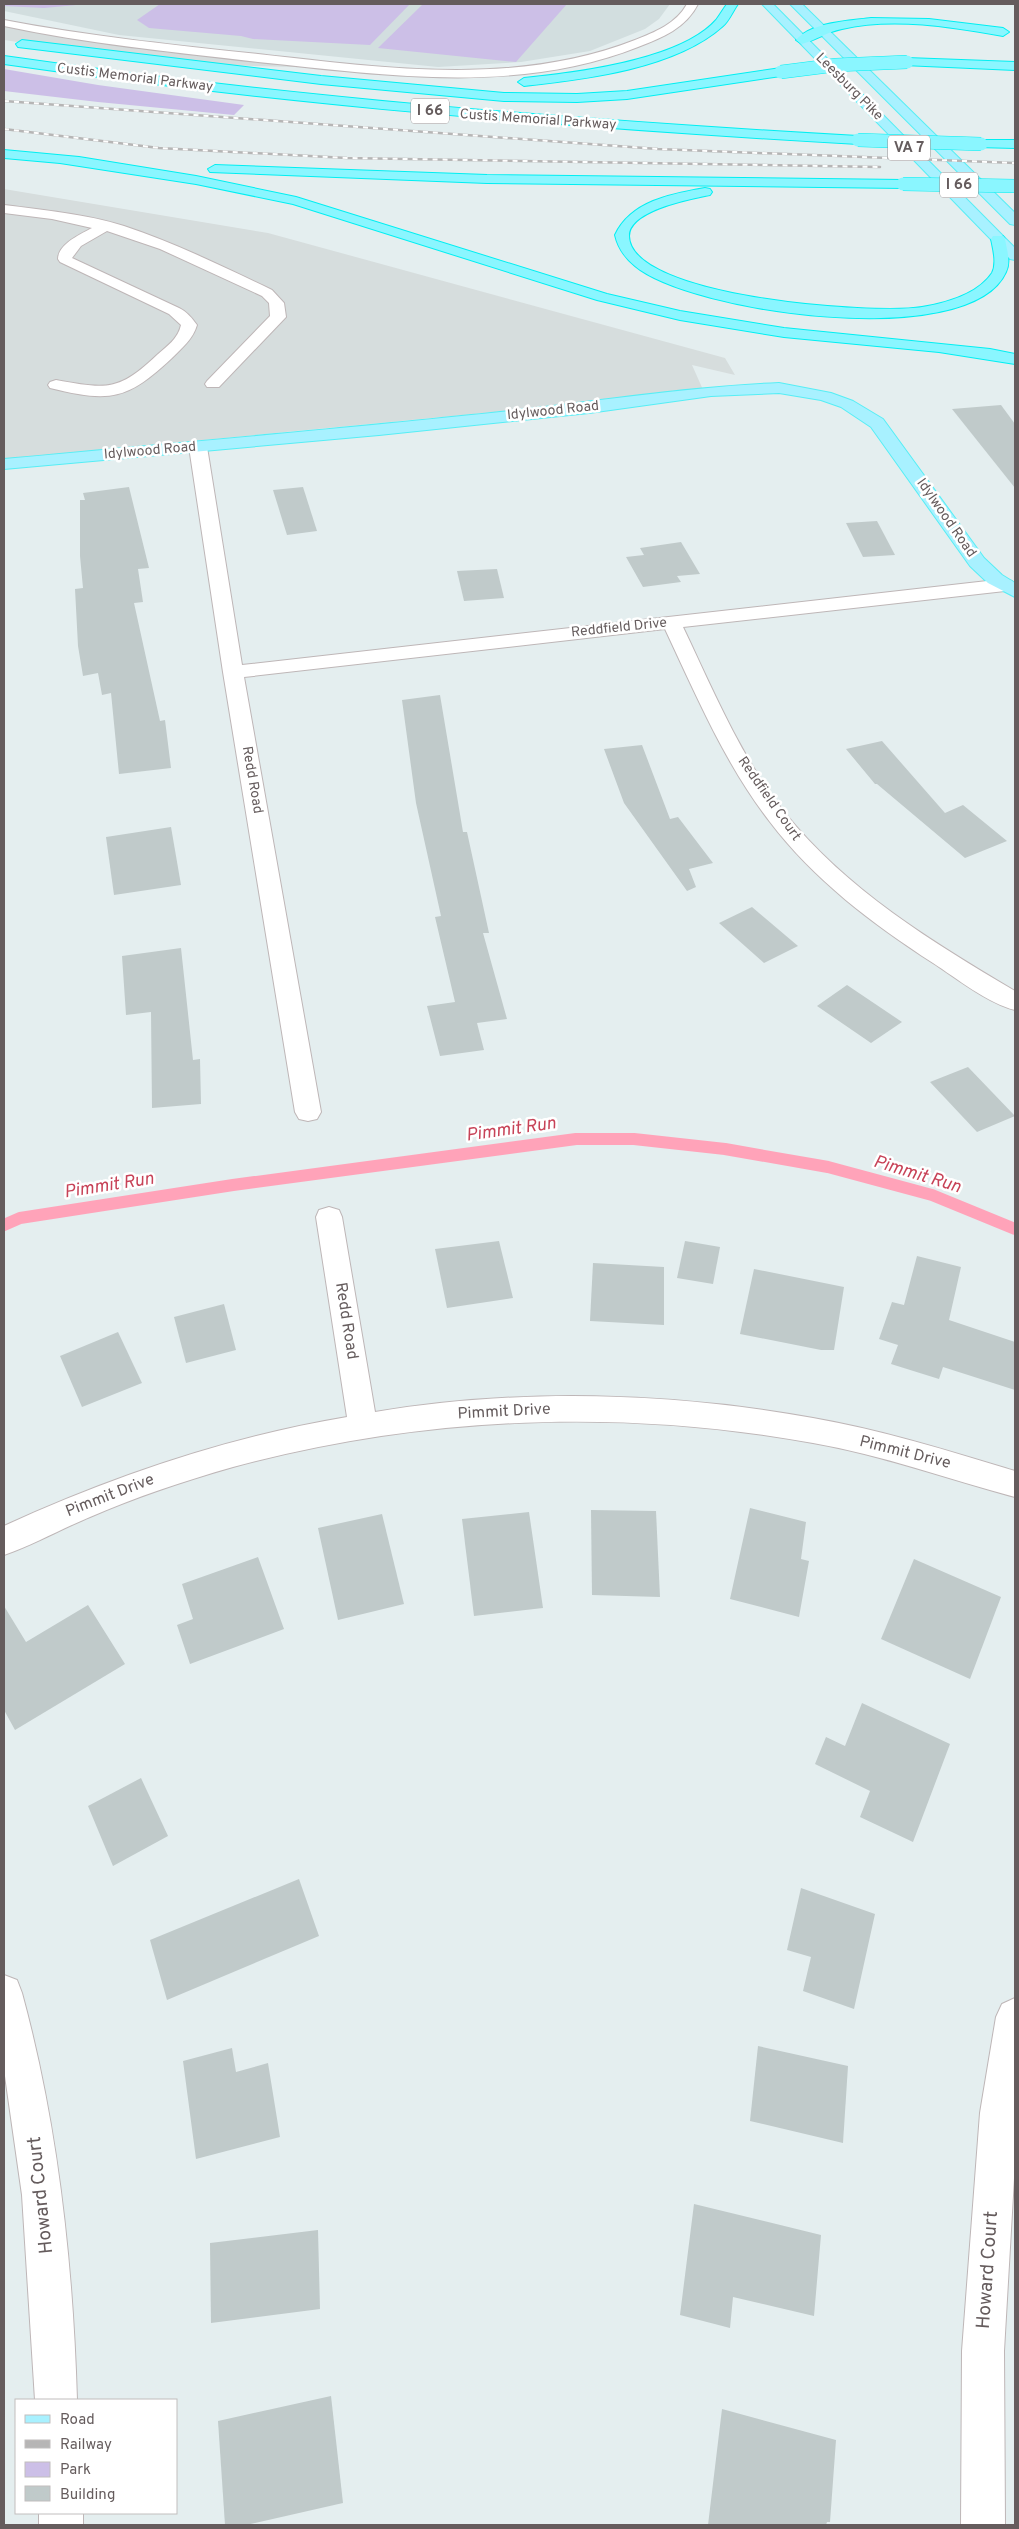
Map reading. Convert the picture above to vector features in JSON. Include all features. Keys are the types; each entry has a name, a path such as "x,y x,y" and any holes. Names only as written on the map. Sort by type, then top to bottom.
{"highway":[{"path":"280,74 413,84 508,84 560,79 624,66 683,46 714,29 725,18 732,4"},
{"path":"913,10 1015,35"},
{"path":"802,40 822,29 861,24 914,22 960,25 1003,32"},
{"path":"12,40 78,51 446,93 550,98 651,92 836,65 1015,61"},
{"name":"Custis Memorial Parkway","path":"4,60 186,85 380,107 571,123 858,140 1015,144"},
{"path":"933,62 1015,66"},
{"name":"I 66","path":"4,154 62,160 378,176 1015,186"},
{"path":"62,160 196,180 296,201 602,297 649,309 754,329 812,336 956,348 1015,359"},
{"path":"805,182 725,189 672,198 638,213 628,222 623,232 623,242 628,252 656,272 707,290 792,307 870,315 925,311 965,300 980,291 998,275 1002,261 998,239"}],"main road":[{"name":"Leesburg Pike","path":"767,4 1015,256"},
{"name":"Leesburg Pike","path":"796,4 1015,221"},
{"name":"Idylwood Road","path":"4,464 589,408 711,392 756,388 801,391 847,404 878,423 976,562 1010,588"}],"street":[{"path":"4,23 90,38 197,52 414,73 468,73 533,68 612,53 647,40 669,28 686,14 692,4"},
{"path":"4,209 52,215 106,226 148,239 267,293 276,300 279,308 278,317 213,384"},
{"path":"56,386 100,392 117,391 131,386 141,380 172,350 188,330 189,325 186,320 174,311 65,259 65,254 76,243 106,226"},
{"name":"Redd Road","path":"198,446 233,672 308,1112"},
{"name":"Reddfield Drive","path":"233,672 671,622 1010,588"},
{"name":"Reddfield Court","path":"671,622 728,740 767,802 796,840 829,874 867,905 933,953 1015,1002"},
{"name":"Redd Road","path":"329,1217 363,1426"},
{"name":"Pimmit Drive","path":"4,1541 57,1516 153,1479 248,1450 363,1426 445,1415 552,1408 651,1410 710,1415 814,1430 925,1456 1015,1484"},
{"name":"Howard Court","path":"4,1993 36,2141 51,2295 56,2399"},
{"name":"Howard Court","path":"983,2525 984,2331 999,2113 1015,2017"}],"shaded area":[{"path":"4,4 670,4 659,19 645,29 590,51 521,62 438,67 119,35 4,11"},
{"path":"4,19 138,42 413,70 170,64 4,40"},
{"path":"4,189 268,233 725,358 735,375 692,365 704,392 4,459"}],"green space":[{"path":"4,4 87,4 44,8 4,6"},
{"path":"160,4 410,4 370,45 253,39 241,36 149,28 137,20"},
{"path":"423,4 567,4 516,62 378,48"},
{"path":"4,69 98,85 244,105 234,115 4,91"}],"building":[{"path":"1001,405 1015,424 1015,488 952,409"},
{"path":"129,487 149,568 138,569 143,602 134,603 160,721 165,720 171,768 119,774 111,693 102,695 98,673 83,676 78,646 75,589 83,588 80,556 80,500 85,500 83,493"},
{"path":"303,487 317,531 287,535 273,490"},
{"path":"877,521 895,555 863,557 846,523"},
{"path":"681,542 700,574 677,576 681,582 643,587 626,557 644,555 640,548"},
{"path":"497,569 504,598 464,601 457,571"},
{"path":"440,695 463,832 467,832 489,933 483,933 507,1019 477,1023 484,1050 440,1056 427,1006 455,1002 435,917 441,916 416,803 402,700"},
{"path":"882,741 945,813 963,805 1007,841 965,858 875,784 846,749"},
{"path":"642,745 670,819 678,817 713,863 689,869 696,887 687,891 624,803 604,749"},
{"path":"171,827 181,885 114,895 106,837"},
{"path":"752,907 798,946 764,963 719,923"},
{"path":"181,948 193,1060 200,1059 201,1104 152,1108 151,1012 126,1015 122,956"},
{"path":"847,985 902,1022 871,1043 817,1006"},
{"path":"968,1067 1015,1116 977,1132 930,1082"},
{"path":"499,1241 513,1298 447,1308 435,1249"},
{"path":"685,1241 720,1247 713,1284 677,1278"},
{"path":"917,1256 961,1267 949,1320 1015,1342 1015,1390 943,1367 939,1379 891,1364 898,1345 879,1339 892,1302 904,1305"},
{"path":"593,1263 664,1267 664,1325 590,1321"},
{"path":"754,1269 844,1287 834,1350 821,1350 740,1334"},
{"path":"224,1304 236,1350 186,1363 174,1317"},
{"path":"118,1332 142,1383 82,1407 60,1356"},
{"path":"750,1508 806,1522 801,1559 809,1561 799,1617 730,1599"},
{"path":"591,1510 656,1511 660,1597 592,1595"},
{"path":"529,1512 543,1608 474,1616 462,1519"},
{"path":"382,1514 404,1604 338,1620 318,1528"},
{"path":"258,1557 284,1629 190,1664 177,1625 193,1619 182,1584"},
{"path":"914,1559 1001,1597 970,1679 881,1639"},
{"path":"88,1605 125,1664 15,1730 4,1710 4,1606 26,1642"},
{"path":"862,1703 950,1744 913,1842 860,1817 870,1791 815,1764 826,1737 845,1746"},
{"path":"141,1778 168,1836 113,1866 88,1806"},
{"path":"299,1879 319,1936 167,2000 150,1940"},
{"path":"801,1888 875,1914 854,2009 803,1991 811,1957 787,1950"},
{"path":"758,2046 848,2066 843,2143 750,2121"},
{"path":"232,2048 236,2072 268,2063 280,2137 196,2159 183,2061"},
{"path":"694,2204 821,2235 814,2316 733,2297 730,2328 680,2315"},
{"path":"318,2230 320,2309 211,2323 210,2243"},
{"path":"331,2396 343,2503 246,2525 225,2525 218,2421"},
{"path":"722,2409 836,2440 830,2522 827,2522 826,2525 708,2525"}],"waterway":[{"name":"Pimmit Run","path":"4,1225 20,1218 233,1185 576,1139 634,1139 725,1149 828,1167 932,1195 1015,1229"}],"railway":[{"path":"4,101 658,149 1015,163"},
{"path":"4,129 159,148 347,158 880,167"}]}
